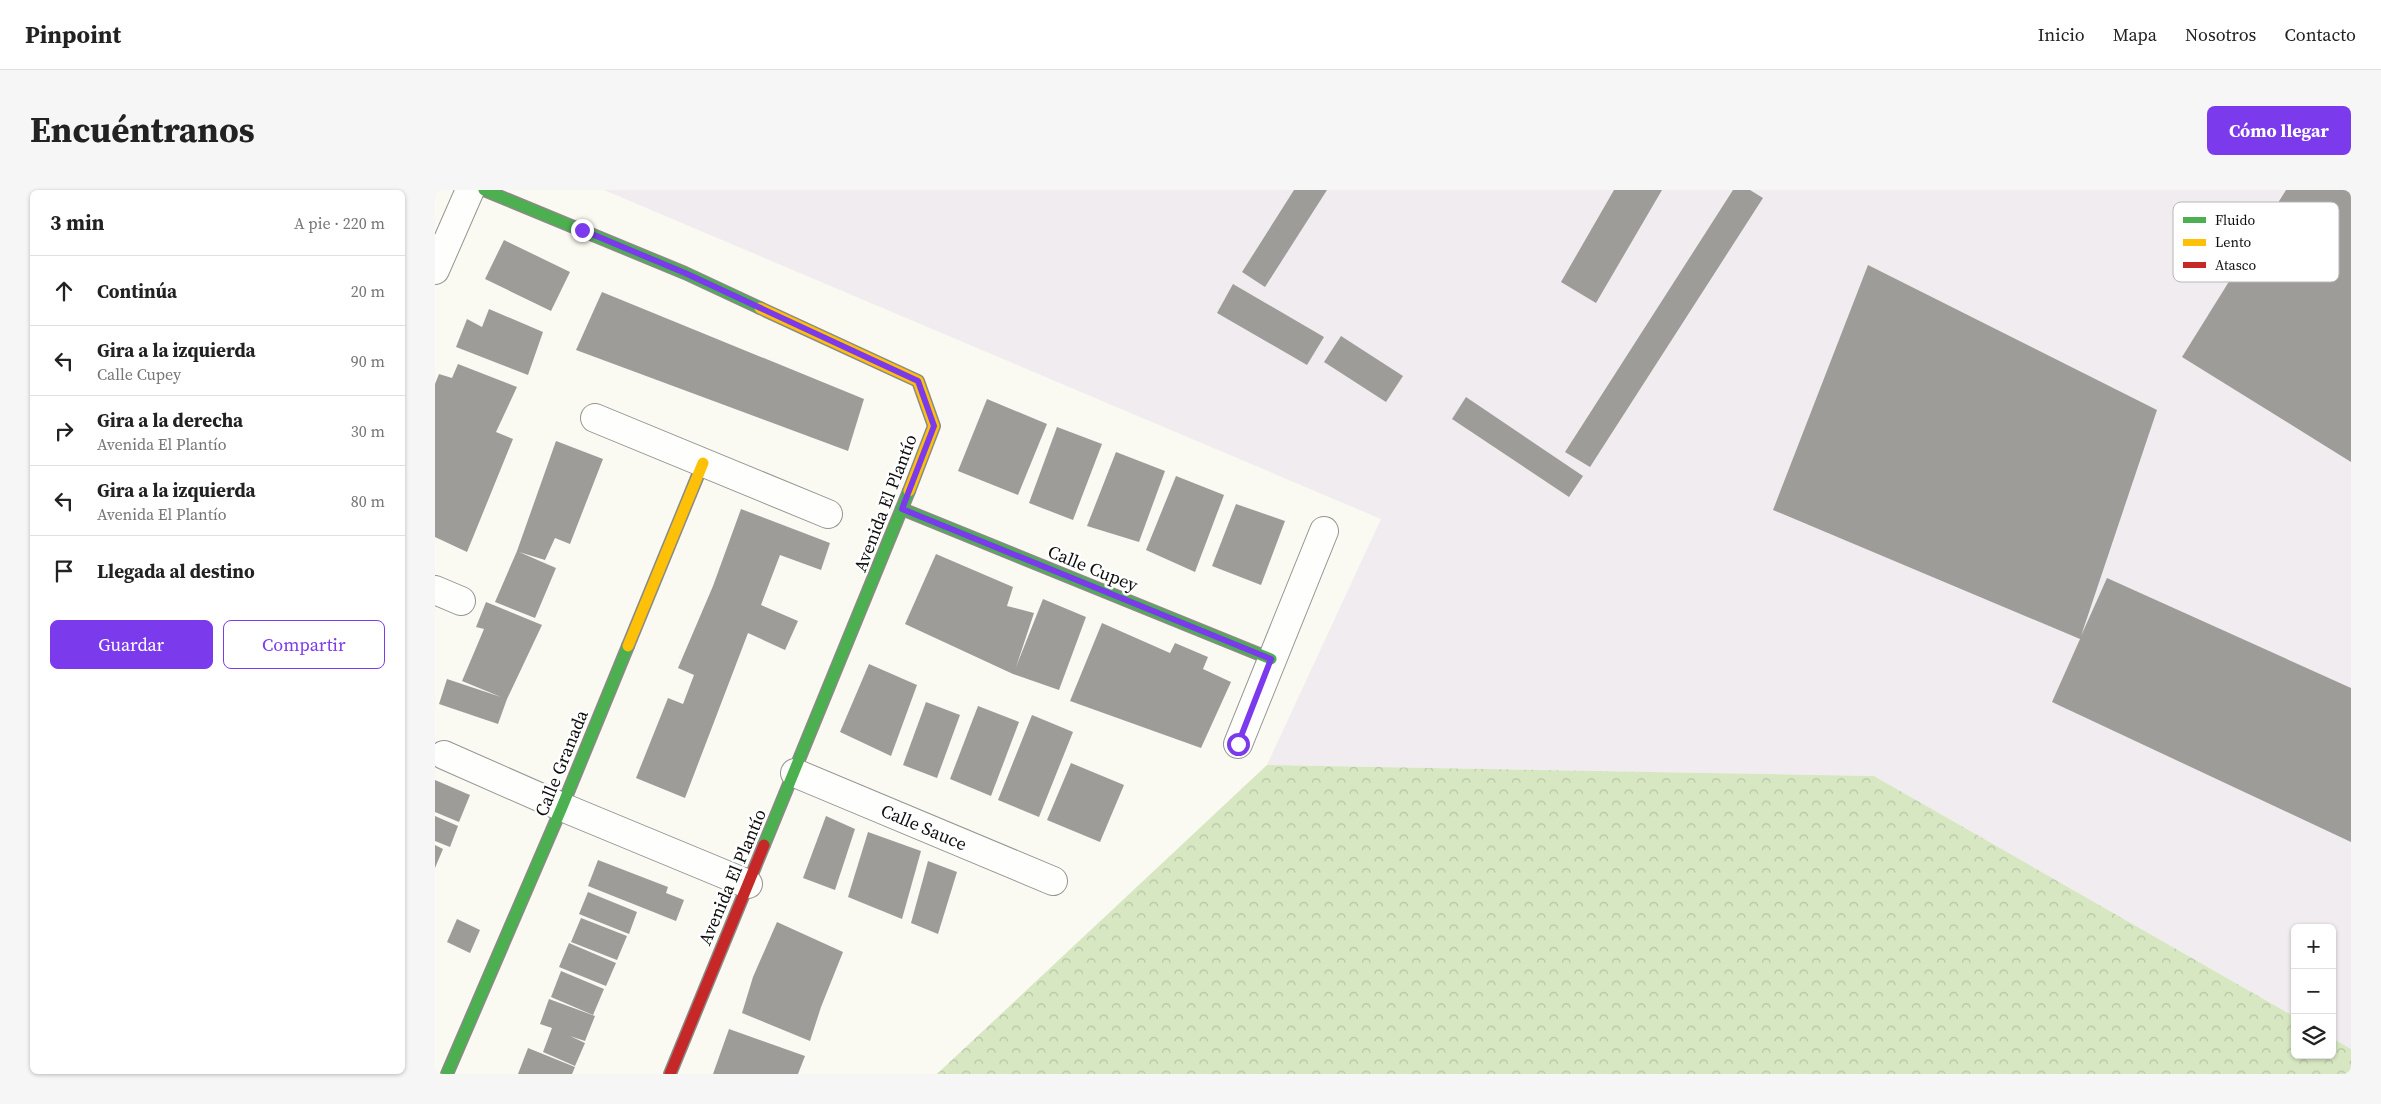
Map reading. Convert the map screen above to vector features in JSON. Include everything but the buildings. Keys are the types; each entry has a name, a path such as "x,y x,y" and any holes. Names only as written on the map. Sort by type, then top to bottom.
{"street":[{"path":"435,270 470,190"},
{"name":"Avenida El Plantío","path":"485,190 685,273 918,381 934,426 795,773 670,1074"},
{"path":"595,418 828,514"},
{"name":"Calle Granada","path":"447,1074 562,807 703,463"},
{"name":"Calle Cupey","path":"902,509 1271,659"},
{"path":"1238,744 1324,531"},
{"path":"435,590 461,601"},
{"path":"444,755 562,807 748,884"},
{"name":"Calle Sauce","path":"795,773 1053,881"}],"shaded area":[{"path":"604,190 2351,190 2351,1049 2336,1040 2336,924 2291,924 2291,1015 1874,776 1267,765 1381,519"}],"green space":[{"path":"1267,765 1874,776 2291,1015 2291,1059 2336,1059 2336,1040 2351,1049 2351,1074 937,1074"}],"traffic: fast":[{"path":"484,190 685,273 760,308"},
{"path":"764,845 909,491"},
{"path":"902,509 1271,659"},
{"path":"447,1074 562,807 628,646"}],"traffic: slow":[{"path":"760,308 918,381 934,426 909,491"},
{"path":"628,646 703,463"}],"traffic: jam":[{"path":"670,1074 764,845"}],"route":[{"path":"582,230 685,273 918,381 934,426 902,509 1271,659 1238,744"}]}
